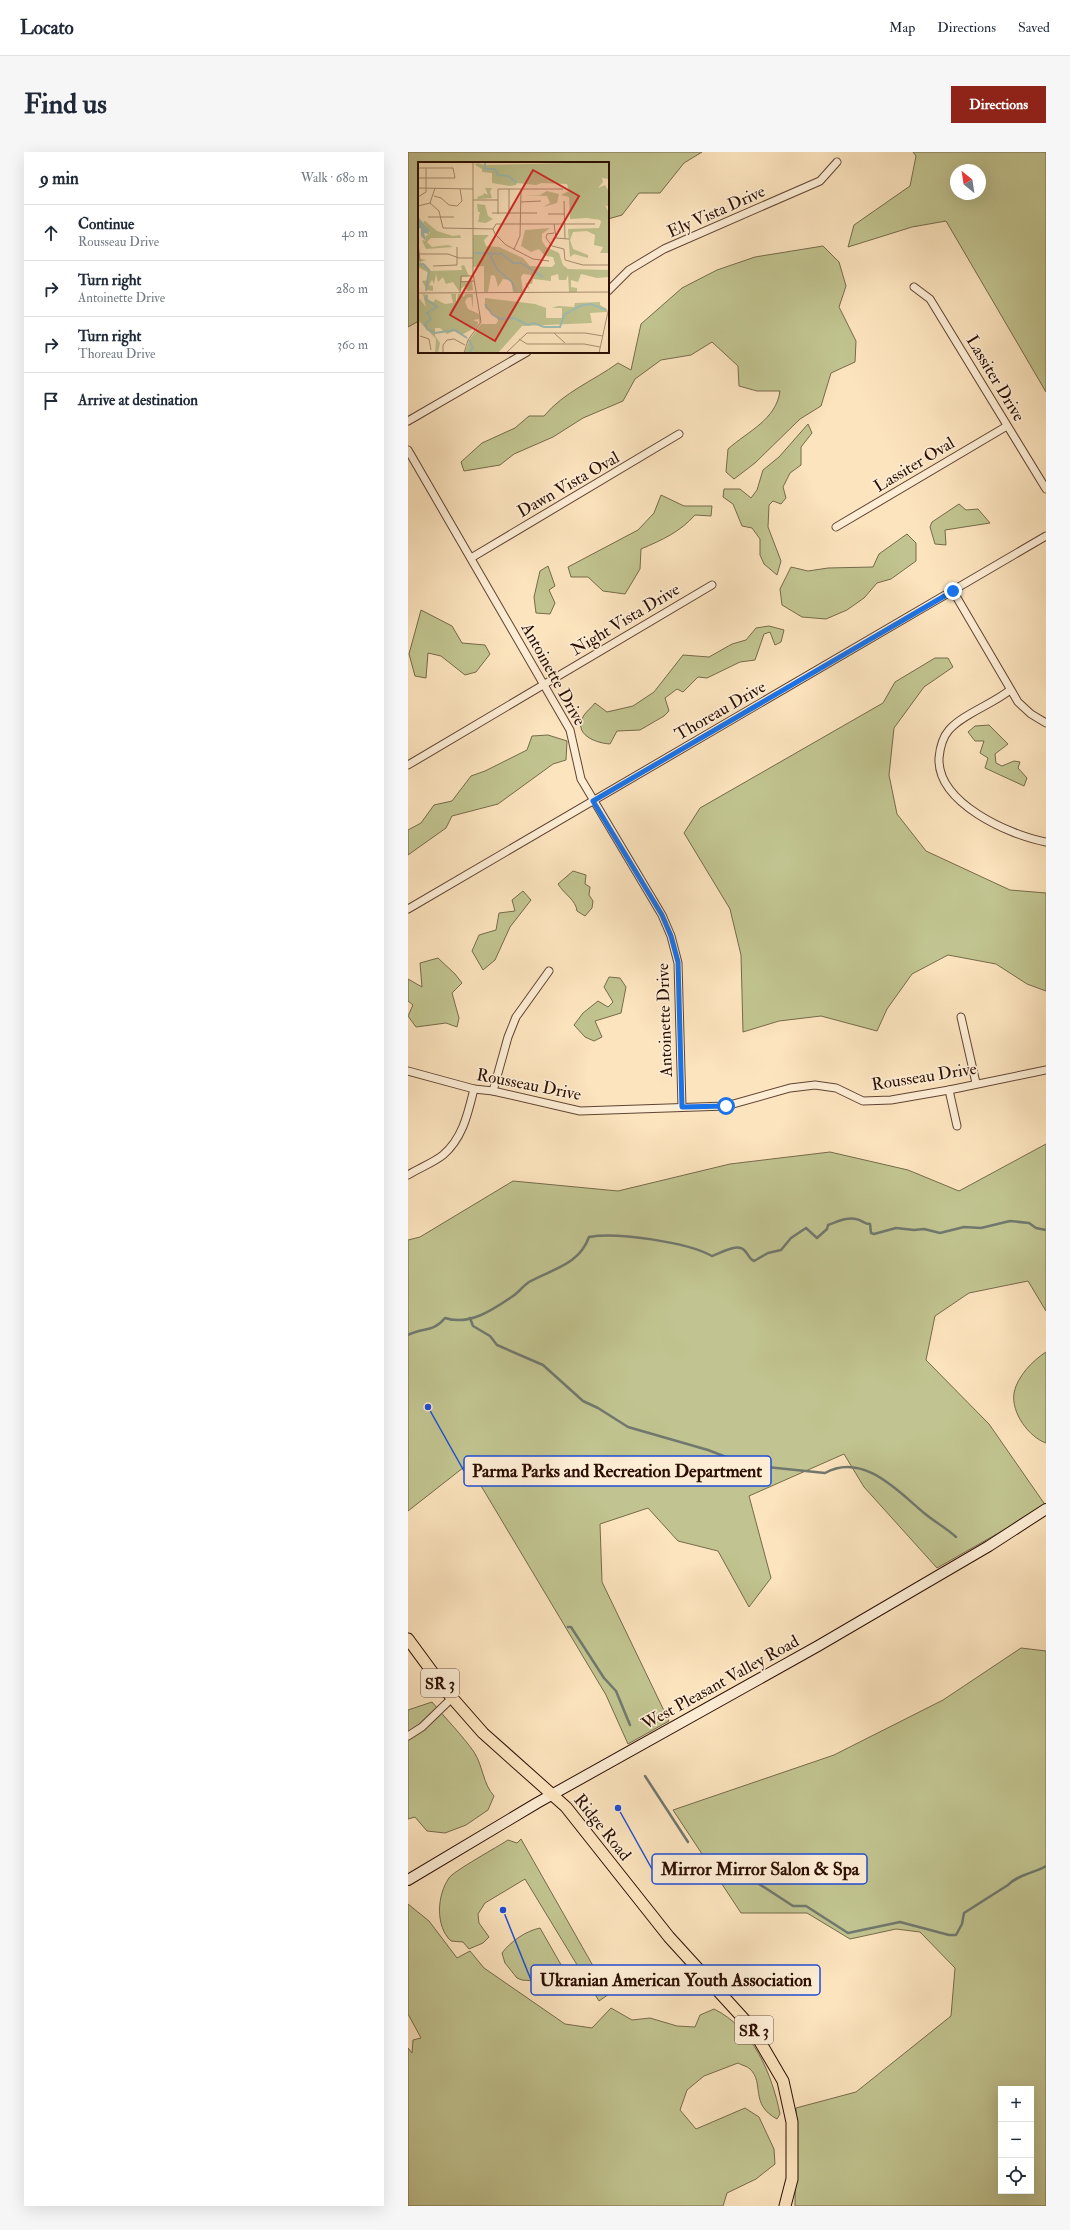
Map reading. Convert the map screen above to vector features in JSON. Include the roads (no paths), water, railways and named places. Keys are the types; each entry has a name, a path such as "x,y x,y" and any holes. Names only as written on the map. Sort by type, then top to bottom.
{"main road":[{"name":"West Pleasant Valley Road","path":"408,1880 553,1793 818,1646 989,1546 1046,1509"},
{"name":"Ridge Road","path":"409,1642 452,1698 483,1733 553,1793 566,1807 669,1937 752,2028 783,2081 792,2122 792,2180 785,2206"}],"street":[{"name":"Ely Vista Drive","path":"609,290 629,270 664,250 820,181 837,162"},
{"name":"Lassiter Drive","path":"914,287 930,298 1046,489"},
{"path":"408,421 525,353"},
{"name":"Lassiter Oval","path":"836,527 1007,426"},
{"name":"Dawn Vista Oval","path":"471,558 679,434"},
{"name":"Antoinette Drive","path":"408,450 570,730 573,738 577,768 593,801 662,915 671,936 678,962 682,1107"},
{"name":"Thoreau Drive","path":"408,909 1046,536"},
{"name":"Night Vista Drive","path":"408,763 544,685 712,585"},
{"path":"953,591 1018,702 1031,714 1046,723"},
{"path":"1010,690 950,729 940,745 939,762 941,776 953,795 979,815 1007,829 1046,842"},
{"path":"493,1091 508,1037 516,1017 549,971"},
{"path":"961,1017 976,1083"},
{"name":"Rousseau Drive","path":"408,1071 474,1089 493,1091 580,1111 726,1106 790,1088 815,1085 836,1088 863,1101 891,1100 949,1090 976,1083 1046,1070"},
{"path":"408,1175 442,1155 456,1141 466,1120 474,1089"},
{"path":"949,1090 957,1126"},
{"path":"408,1736 427,1723 452,1698"}],"waterway":[{"path":"408,1335 432,1328 441,1323 445,1318 463,1320 489,1311 513,1296 529,1282 572,1260 579,1254 589,1237 617,1236 652,1239 686,1246 712,1256 729,1249 738,1248 745,1251 754,1261 768,1253 781,1250 791,1238 806,1228 817,1238 827,1229 828,1225 849,1219 870,1224 871,1233 874,1234 896,1228 914,1230 924,1229 940,1233 964,1227 981,1228 1010,1221 1029,1223 1036,1228 1046,1230"},
{"path":"470,1318 473,1326 490,1336 497,1345 543,1365 583,1401 598,1408 628,1427 708,1450 747,1465 825,1473 839,1468 853,1467 866,1471 891,1485 924,1513 956,1537"},
{"path":"568,1627 571,1627 604,1678 616,1691 630,1725"},
{"path":"645,1776 688,1842"},
{"path":"709,1871 725,1864 733,1867 793,1906 806,1906 848,1933 900,1922 949,1935 956,1935 962,1924 964,1913 1021,1876 1046,1866"}],"place":[{"name":"Parma Parks and Recreation Department","path":"428,1407"},
{"name":"Mirror Mirror Salon & Spa","path":"618,1808"},
{"name":"Ukranian American Youth Association","path":"503,1910"}]}
